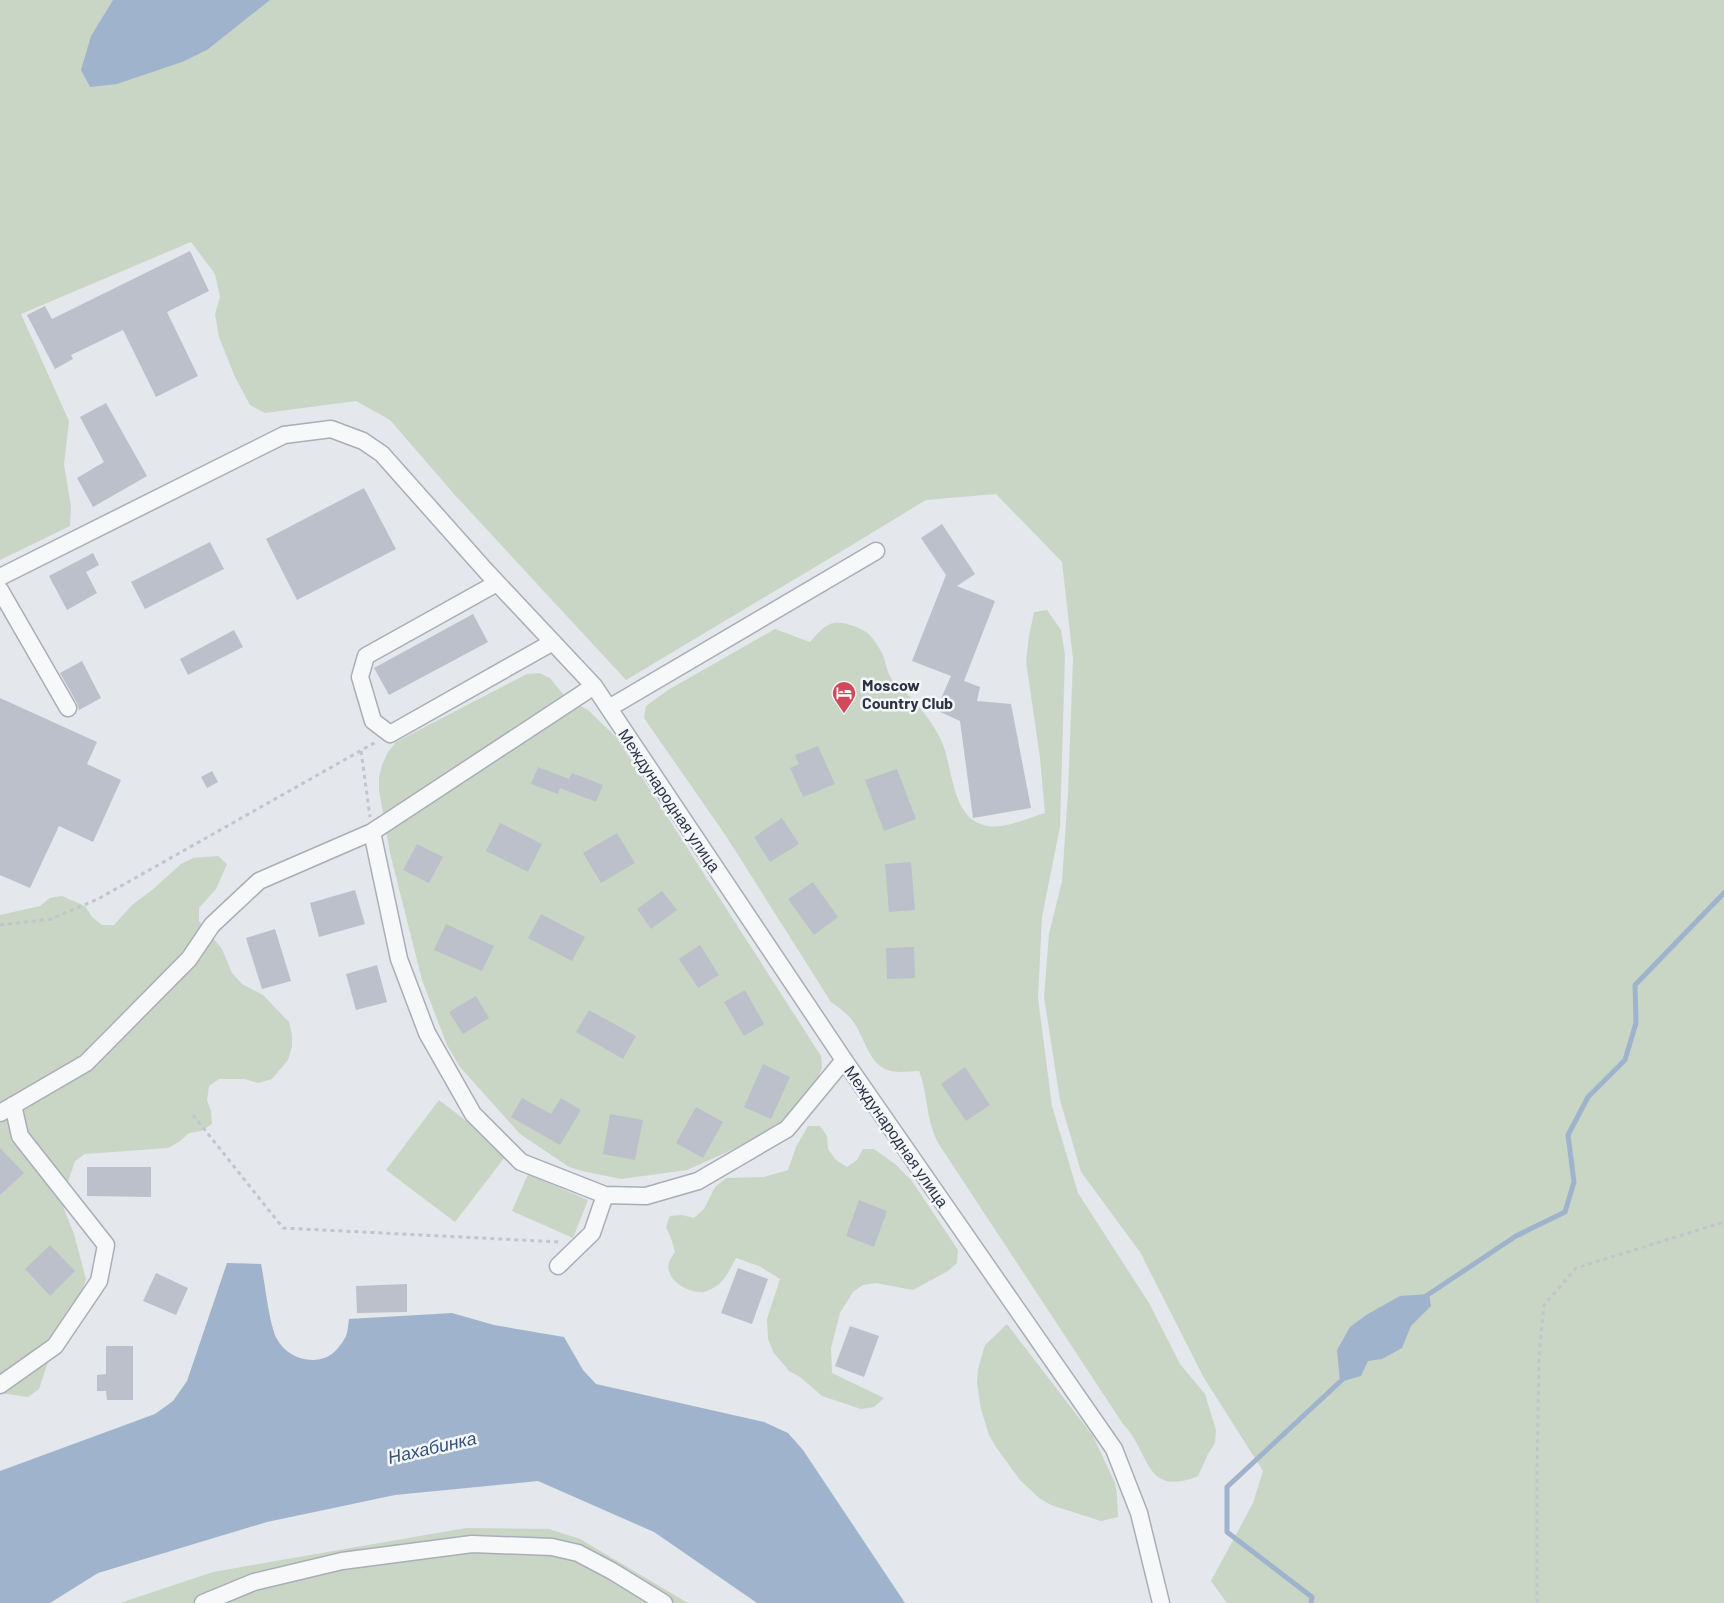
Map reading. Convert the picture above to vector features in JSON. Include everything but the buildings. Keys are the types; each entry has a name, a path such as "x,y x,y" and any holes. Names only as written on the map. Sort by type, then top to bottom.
{"street":[{"name":"Международная улица","path":"0,577 284,435 331,429 363,440 382,454 594,686 844,1060 1114,1449 1139,1513 1160,1603"},
{"path":"609,708 876,551"},
{"path":"497,582 366,656 360,676 373,721 390,734 553,642"},
{"path":"0,590 68,708"},
{"path":"0,1385 55,1346 99,1281 106,1245 20,1136 7,1109 86,1063 189,959 212,925 259,882 372,832 594,686"},
{"path":"372,832 399,959 426,1033 473,1114 521,1162 604,1195 646,1196 698,1181 787,1130 844,1060"},
{"path":"558,1266 592,1233 604,1195"},
{"path":"203,1603 254,1582 342,1561 472,1544 552,1547 578,1553 612,1571 664,1603"}],"path":[{"path":"0,925 51,919 98,900 390,734"},
{"path":"361,750 372,832"},
{"path":"193,1115 283,1228 582,1243"},
{"path":"1537,1603 1539,1356 1544,1305 1576,1268 1724,1222"}],"green space":[{"path":"0,0 1724,0 1724,1603 1227,1603 1211,1581 1253,1503 1263,1471 1204,1378 1140,1252 1081,1172 1060,1100 1044,997 1049,934 1062,881 1068,793 1073,659 1062,562 996,494 926,500 626,680 454,494 390,420 356,401 265,413 250,405 235,377 219,337 215,314 220,297 215,274 191,242 21,314 69,421 64,464 71,507 70,526 0,560"},
{"path":"1047,610 1061,630 1065,655 1060,827 1042,917 1038,998 1052,1106 1078,1193 1149,1303 1180,1364 1205,1394 1216,1430 1215,1443 1198,1476 1180,1481 1167,1481 1158,1477 1151,1469 1132,1435 940,1146 929,1118 919,1071 891,1071 883,1068 872,1057 852,1020 831,1002 726,836 644,718 646,706 668,690 775,629 810,642 830,624 848,624 862,630 873,639 882,653 893,681 919,706 935,728 945,750 957,796 968,815 976,822 993,827 1010,824 1045,813 1040,758 1026,661 1034,612"},
{"path":"539,673 550,678 567,699 588,710 616,737 821,1056 822,1068 817,1081 774,1129 687,1170 621,1179 582,1171 569,1167 520,1134 460,1067 447,1045 422,980 390,853 379,790 379,777 382,765 388,752 396,742 527,674"},
{"path":"218,856 227,864 216,889 199,908 199,921 222,949 232,973 242,984 263,995 289,1022 292,1047 288,1060 272,1079 258,1083 245,1079 219,1079 209,1086 207,1100 211,1111 212,1124 201,1131 189,1133 179,1142 168,1148 85,1154 75,1161 63,1197 64,1209 74,1234 86,1279 79,1301 47,1365 39,1389 28,1397 0,1393 0,915 40,906 50,898 62,896 85,906 92,917 102,925 114,925 132,905 181,864 193,858"},
{"path":"439,1100 508,1153 455,1222 386,1170"},
{"path":"808,1126 820,1126 827,1136 828,1149 836,1160 847,1167 857,1160 863,1149 874,1149 895,1164 912,1181 958,1250 957,1263 948,1271 913,1290 876,1283 863,1285 853,1292 840,1313 831,1348 832,1373 884,1398 874,1407 861,1409 822,1396 800,1377 789,1371 773,1352 768,1339 767,1319 780,1279 759,1266 736,1258 719,1284 705,1292 698,1292 679,1285 670,1275 668,1269 669,1262 675,1252 666,1227 670,1216 682,1215 694,1218 704,1209 715,1187 726,1178 764,1177 788,1170 796,1147"},
{"path":"528,1174 588,1200 573,1238 512,1211"},
{"path":"1007,1324 1093,1436 1115,1483 1118,1517 1101,1521 1051,1505 1039,1498 1020,1480 989,1435 981,1409 977,1383 978,1369 985,1345"},
{"path":"466,1528 549,1529 580,1539 688,1603 120,1603 213,1572"}],"water":[{"path":"113,0 270,0 207,50 182,62 117,84 90,87 81,70 91,36"},
{"name":"Нахабинка","path":"227,1263 261,1264 269,1314 274,1332 281,1345 298,1357 312,1360 332,1354 346,1336 349,1319 452,1313 494,1325 564,1337 583,1370 596,1384 764,1422 788,1433 803,1450 905,1603 757,1603 654,1532 538,1481 395,1495 267,1522 98,1573 50,1603 0,1603 0,1471 155,1414 173,1401 187,1381"},
{"path":"1429,1294 1431,1306 1411,1326 1402,1348 1382,1359 1368,1361 1361,1376 1340,1382 1337,1350 1350,1327 1366,1315 1400,1296"}],"waterway":[{"path":"1423,1298 1516,1236 1565,1212 1574,1182 1568,1135 1588,1097 1625,1060 1636,1023 1635,985 1724,893"},
{"path":"1311,1603 1312,1597 1227,1532 1227,1487 1344,1378"}],"place":[{"name":"Moscow Country Club","path":"844,714"}]}
